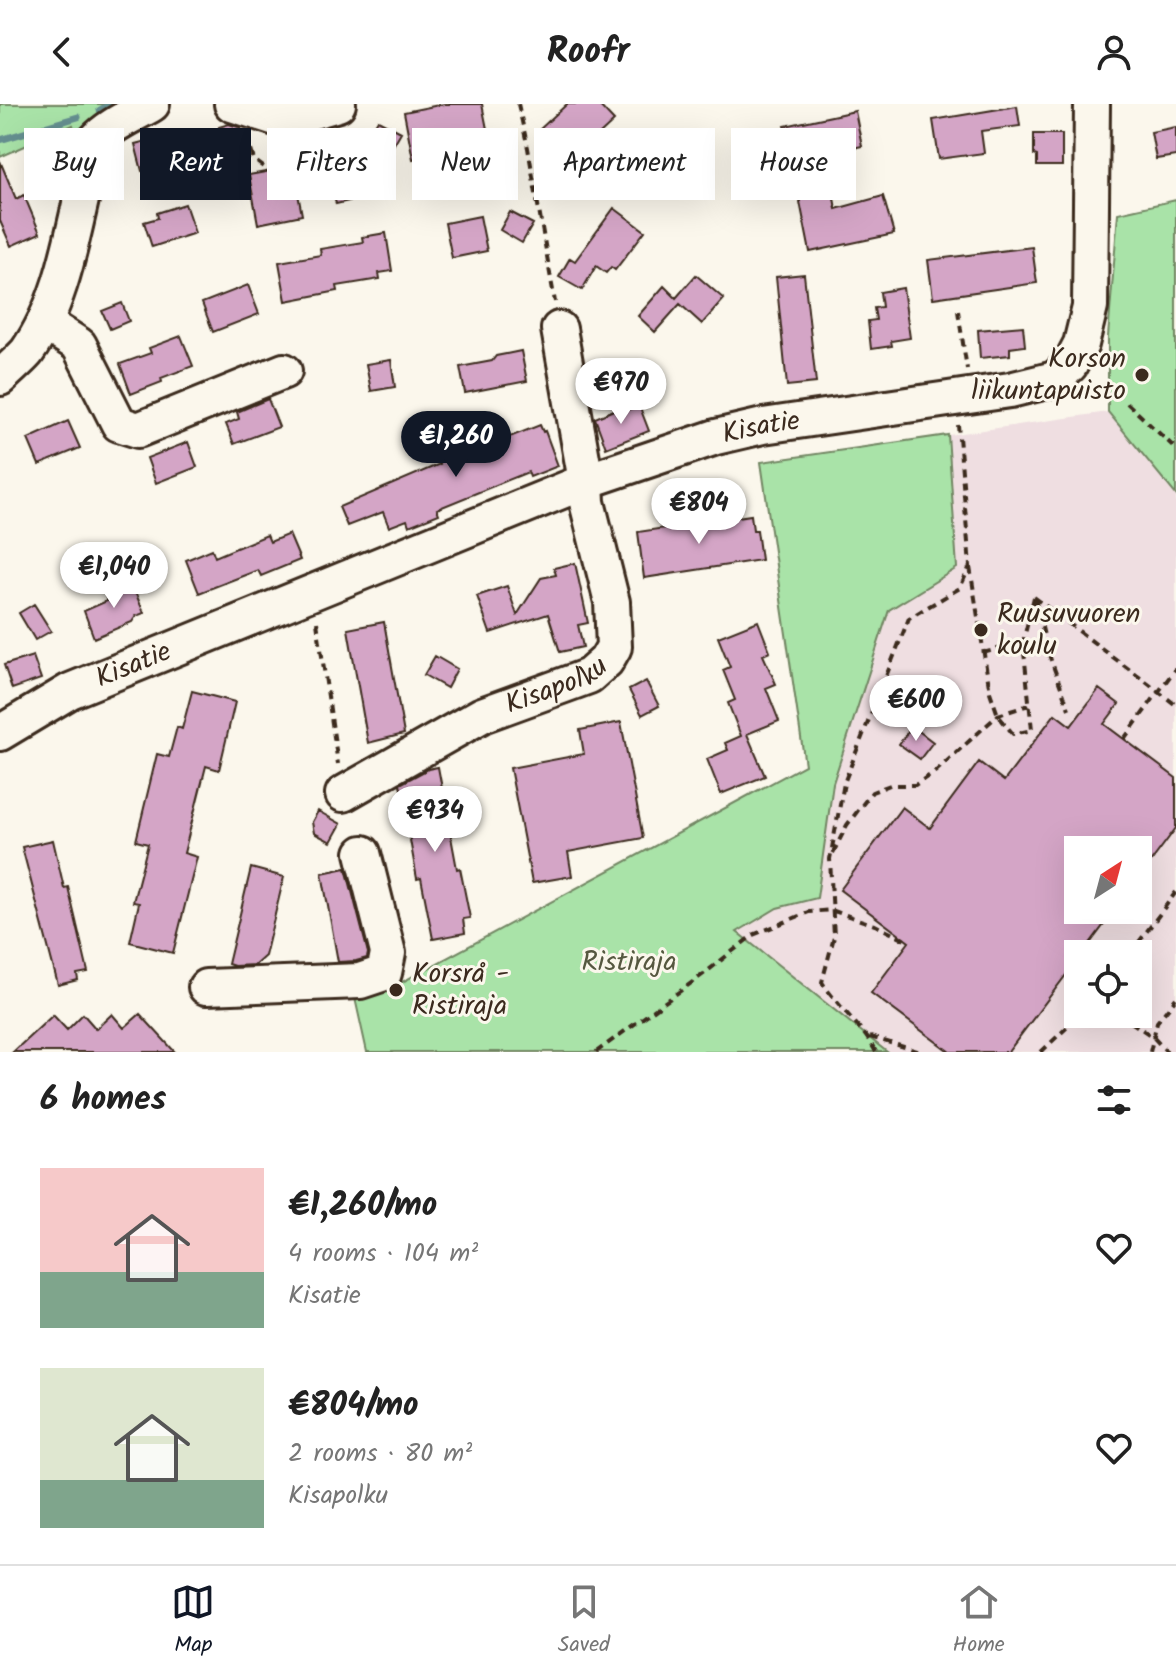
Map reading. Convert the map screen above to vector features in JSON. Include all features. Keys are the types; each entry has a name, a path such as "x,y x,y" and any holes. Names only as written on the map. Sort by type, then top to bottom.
{"street":[{"path":"0,378 25,354 45,323 57,292 83,193 89,153 95,141 152,104"},
{"path":"232,104 282,120 338,104"},
{"name":"Kisatie","path":"0,733 70,691 586,481 716,437 961,388 1010,390 1055,379 1070,365 1081,344 1090,307 1092,104"},
{"path":"45,323 79,345 119,424 138,430 284,371"},
{"name":"Kisapolku","path":"343,794 482,715 589,676 606,661 614,647 612,602 587,502 559,329"},
{"path":"206,987 360,981 384,973 388,953 363,853"}],"path":[{"path":"518,104 559,329"},
{"path":"958,311 970,566 990,692 998,715 1013,734 1032,730 1023,642 1034,597"},
{"path":"1127,403 1176,449"},
{"path":"876,1052 822,982 834,937 830,859 844,783 909,618 960,588 970,566"},
{"path":"1034,597 1176,705"},
{"path":"1034,597 1048,652 1069,709"},
{"path":"316,612 343,794"},
{"path":"983,653 1023,642"},
{"path":"1124,739 1176,668"},
{"path":"830,859 847,825 872,792 890,785 915,785 936,771 998,715 1029,705"},
{"path":"1140,940 1176,892"},
{"path":"596,1052 682,991 753,935 809,912 831,910 875,925 909,942"},
{"path":"1150,1052 1157,1022 1176,998"},
{"path":"1041,1052 1066,1028"},
{"path":"1140,1028 1167,1052"},
{"path":"867,1037 921,1052"}],"shaded area":[{"name":"Ruusuvuoren koulu","path":"1108,412 1176,495 1176,1052 887,1052 639,854 805,765 761,462"}],"green space":[{"path":"0,104 124,104 85,128 74,128 73,125 66,128 24,128 24,146 0,157"},
{"name":"Korson liikuntapuisto","path":"1176,200 1176,495 1108,412 1108,337 1118,213"},
{"name":"Ristiraja","path":"948,435 957,568 889,610 833,783 817,898 777,908 737,932 887,1052 367,1052 353,989 395,986 805,765 761,462"}],"building":[{"path":"444,104 482,104 487,128 412,128 412,154 404,112"},
{"path":"567,104 598,104 614,121 606,128 541,128"},
{"path":"1017,106 1020,126 981,131 984,153 939,159 933,120"},
{"path":"855,111 862,146 856,147 856,128 785,126"},
{"path":"378,120 393,128 373,128"},
{"path":"229,124 241,128 219,128"},
{"path":"1176,127 1176,156 1156,159 1151,132"},
{"path":"1034,134 1062,134 1062,166 1037,166"},
{"path":"140,143 140,163 135,144"},
{"path":"0,161 16,199 24,195 40,233 11,246 0,221"},
{"path":"267,172 267,200 299,200 302,215 258,224 251,175"},
{"path":"883,196 894,234 810,252 800,200 834,200 836,209"},
{"path":"185,204 195,233 152,247 144,222 158,218 157,213"},
{"path":"614,208 645,231 615,270 611,267 606,273 596,266 582,290 559,277 570,258 575,261"},
{"path":"510,212 533,224 522,243 500,230"},
{"path":"480,216 487,251 452,258 445,223"},
{"path":"386,233 392,271 379,273 380,279 337,286 338,291 286,301 279,262 321,255 320,249 363,242 362,237"},
{"path":"1032,247 1037,283 933,298 928,260"},
{"path":"804,274 816,383 787,386 776,277"},
{"path":"696,275 724,299 702,324 680,304 655,332 638,316 664,286 676,298"},
{"path":"248,285 259,314 213,332 202,303"},
{"path":"903,288 910,338 891,341 892,346 871,349 868,321 876,320 874,308 882,307 880,292"},
{"path":"122,303 129,321 110,329 102,311"},
{"path":"1023,326 1025,346 1010,348 1010,355 980,358 978,330"},
{"path":"181,336 193,366 131,394 120,364 151,353 149,348"},
{"path":"521,351 527,381 465,393 460,367"},
{"path":"391,360 395,387 371,391 366,364"},
{"path":"268,399 279,427 234,444 226,424 239,419 237,412"},
{"path":"639,405 649,431 606,448 595,418 616,409 618,414"},
{"path":"68,421 80,448 39,465 28,439"},
{"path":"540,425 558,466 530,477 528,472 437,509 439,514 409,526 407,520 389,527 383,512 347,526 339,507 440,464 438,459 490,439 492,444"},
{"path":"188,442 197,467 156,483 147,458"},
{"path":"751,515 753,530 757,530 761,560 644,578 638,532"},
{"path":"289,534 300,560 261,576 258,570 199,593 186,560 212,549 215,557 267,535 270,542"},
{"path":"575,563 588,623 578,625 583,647 560,652 548,614 490,633 477,596 507,586 517,615 541,578 556,575 554,568"},
{"path":"130,580 144,613 132,622 94,638 84,611 107,601 103,590"},
{"path":"34,604 51,631 35,640 19,613"},
{"path":"758,621 770,652 763,655 776,684 766,688 779,721 747,734 765,776 721,794 707,759 728,750 725,743 741,736 728,703 735,700 723,670 730,667 718,637"},
{"path":"384,622 404,734 368,743 348,629"},
{"path":"33,656 41,679 12,689 4,665"},
{"path":"435,656 457,669 447,688 424,675"},
{"path":"646,681 659,706 642,715 629,690"},
{"path":"1099,689 1119,704 1104,724 1176,778 1176,828 1152,860 1152,836 1064,836 1064,924 1104,924 1092,940 1064,940 1064,978 1008,1052 950,1052 871,993 909,942 840,890 902,807 930,828 979,762 1004,781 1055,714 1071,726"},
{"path":"192,691 235,702 219,770 206,766 184,853 197,857 173,953 130,942 139,903 133,902 148,844 136,841 157,754 169,757 177,727 182,729"},
{"path":"621,722 643,838 568,852 572,876 532,883 510,768 584,754 580,730"},
{"path":"912,726 933,742 920,759 899,744"},
{"path":"438,767 457,869 460,868 470,918 463,919 465,933 433,939 421,878 417,879 400,784"},
{"path":"318,811 341,824 331,842 314,833 312,822"},
{"path":"53,840 64,888 68,887 88,972 77,974 78,980 58,985 22,847"},
{"path":"251,868 284,877 265,956 255,965 234,966 228,964"},
{"path":"346,868 368,953 367,958 338,962 322,873"},
{"path":"83,1014 96,1029 112,1014 124,1028 140,1014 175,1052 13,1052 53,1015 67,1030"}],"waterway":[{"path":"100,110 111,104"},
{"path":"0,140 78,117"}],"place":[{"name":"Korson liikuntapuisto","path":"1142,375"},
{"name":"Ruusuvuoren koulu","path":"981,630"},
{"name":"Korsrå - Ristiraja","path":"396,990"}]}
